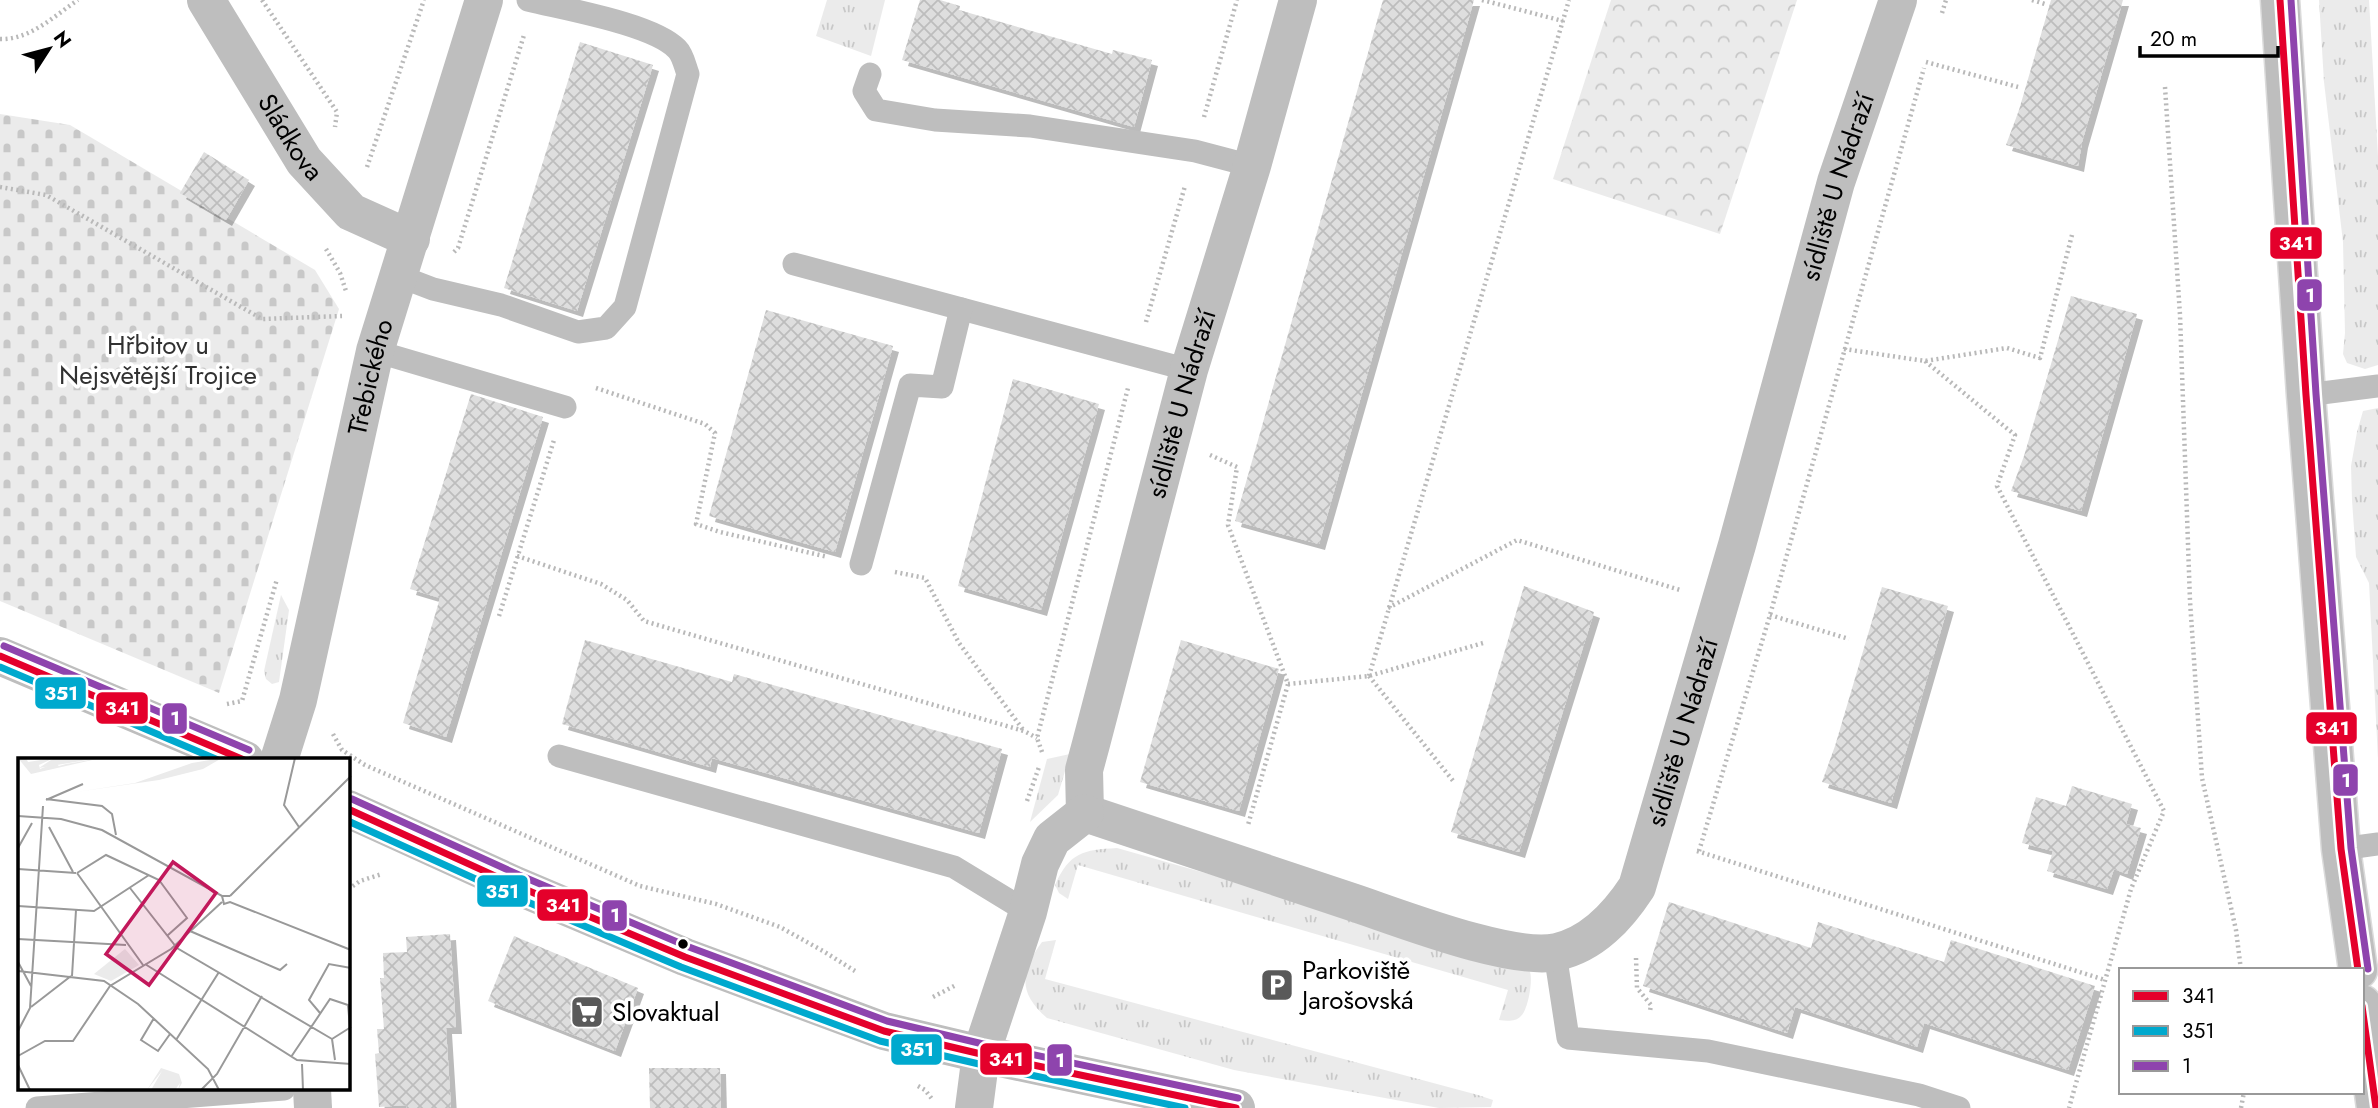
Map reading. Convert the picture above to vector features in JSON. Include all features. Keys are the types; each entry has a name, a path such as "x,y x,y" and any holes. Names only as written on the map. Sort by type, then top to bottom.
{"street":[{"name":"Sládkova","path":"206,0 304,161 351,212 411,239"},
{"name":"Třebického","path":"280,758 298,700 376,351 416,283 411,239 484,0"},
{"name":"sídliště U Nádraží","path":"1298,0 1252,166 1189,370 1084,770 1085,813 1480,943 1522,953 1555,953 1572,948 1592,937 1624,907 1637,887 1737,545 1836,182 1898,0"},
{"path":"2280,0 2306,395 2360,846 2358,968"},
{"path":"0,656 240,758"},
{"path":"350,810 514,885 685,957 884,1031 1236,1108"},
{"path":"974,1108 981,1054 1028,912 1040,864 1052,839 1085,813"},
{"path":"2364,1019 2376,1108"},
{"path":"312,1090 313,1108"}],"lane":[{"path":"416,283 578,331 606,328 625,307 688,74 680,51 667,40 638,28 531,1"},
{"path":"870,74 864,91 876,110 935,120 1030,126 1195,151 1252,166"},
{"path":"794,264 1189,370"},
{"path":"861,564 910,385 942,387 961,309"},
{"path":"376,351 565,407"},
{"path":"2306,395 2378,386"},
{"path":"559,756 954,867 1028,912"},
{"path":"1555,953 1569,1038 1708,1051 1919,1095 1959,1108"},
{"path":"37,1108 271,1090"}],"path":[{"path":"0,39 11,40 33,32 78,0"},
{"path":"367,168 424,0"},
{"path":"1043,754 1037,738 1137,354 1237,0"},
{"path":"1482,0 1563,21"},
{"path":"1369,676 1569,0"},
{"path":"2032,0 2045,4"},
{"path":"416,283 437,270 458,248 531,1"},
{"path":"2018,87 1926,62 1770,615 1699,851 2105,980"},
{"path":"2165,87 2180,315 2190,601 2202,778 2236,930 2241,968"},
{"path":"0,187 46,195 262,319 350,316"},
{"path":"1844,349 1925,361 2007,348 2040,358 2072,235"},
{"path":"328,251 340,273 348,304"},
{"path":"1925,361 2015,435 1997,486 2164,811 2131,889 2069,1108"},
{"path":"588,386 705,424 715,433 696,524 720,532 861,564"},
{"path":"499,616 565,407"},
{"path":"1204,452 1237,467 1228,525 1288,684 1245,836"},
{"path":"1388,609 1517,540 1687,592"},
{"path":"517,556 601,584 627,600 644,621 1024,730 1037,738"},
{"path":"925,579 959,643 1024,730"},
{"path":"1770,615 1849,639"},
{"path":"1288,684 1369,676 1483,643"},
{"path":"1369,676 1454,782"},
{"path":"220,703 242,701 247,688"},
{"path":"331,724 332,733 342,750 365,765 640,886 716,904 780,927 856,971"},
{"path":"927,1000 957,985"}],"green space":[{"path":"827,0 885,0 871,56 816,36"},
{"path":"1611,0 1797,0 1720,234 1553,179"},
{"path":"2319,0 2369,0 2378,156 2378,365 2365,369 2347,363 2343,354 2343,242 2324,82"},
{"name":"Hřbitov u Nejsvětější Trojice","path":"0,114 70,125 315,270 339,309 219,693 0,601"},
{"path":"2378,408 2378,759 2369,583 2356,557 2351,466 2363,411"},
{"path":"281,595 289,610 279,682 272,684 266,679 264,671"},
{"path":"1070,754 1058,795 1030,822 1047,759"},
{"path":"1117,848 1523,963 1531,976 1526,1008 1516,1019 1499,1020 1508,990 1078,865 1068,899 1059,893 1055,885 1072,859 1086,852"},
{"path":"1056,940 1045,979 1478,1095 1493,1100 1491,1107 1439,1108 1234,1070 1047,1018 1031,1000 1025,982 1026,973 1042,942"}],"building":[{"path":"920,0 940,0 960,6 959,10 1112,54 1113,50 1152,60 1134,127 902,60"},
{"path":"1383,0 1474,0 1319,544 1235,521"},
{"path":"2051,0 2123,0 2082,142 2078,166 2006,145"},
{"path":"580,42 653,65 577,311 504,288"},
{"path":"204,152 249,180 226,220 180,193"},
{"path":"2071,296 2137,314 2081,511 2011,491 2024,456"},
{"path":"766,310 893,346 835,552 709,516"},
{"path":"1013,379 1099,404 1041,610 958,586"},
{"path":"471,394 543,417 446,737 403,723 440,598 410,589"},
{"path":"1524,586 1594,612 1519,852 1451,832"},
{"path":"1882,587 1948,606 1891,803 1822,782"},
{"path":"585,640 732,682 734,674 1002,749 979,833 712,758 710,767 562,724"},
{"path":"1181,640 1279,669 1239,811 1140,782"},
{"path":"2072,786 2132,804 2126,824 2141,828 2127,874 2114,869 2107,889 2047,871 2053,851 2022,843 2036,797 2066,806"},
{"path":"1669,902 1811,948 1818,922 1944,962 1951,940 2095,986 2068,1070 1924,1023 1917,1047 1795,1007 1787,1033 1643,986"},
{"path":"450,934 456,1028 446,1028 451,1108 407,1108 406,1105 379,1107 375,1054 379,1053 377,1029 384,1029 380,978 384,978 383,953 407,952 406,937"},
{"path":"514,936 638,988 615,1051 488,1001"},
{"path":"649,1068 720,1068 721,1108 650,1108"}],"transit line":[{"name":"341","path":"2280,0 2306,395 2341,849 2358,968"},
{"name":"1","path":"2291,0 2316,394 2351,848 2368,969"},
{"name":"1","path":"4,646 249,750"},
{"name":"341","path":"0,656 239,758"},
{"name":"351","path":"0,667 213,758"},
{"name":"1","path":"352,799 519,875 689,947 887,1021 1238,1098"},
{"name":"341","path":"350,810 515,885 685,957 884,1031 1236,1108"},
{"name":"351","path":"350,822 511,895 681,967 880,1041 1185,1108"},
{"name":"341","path":"2364,1021 2376,1108"}],"place":[{"name":"Parkoviště Jarošovská","path":"1277,985"},
{"name":"Slovaktual","path":"587,1012"}]}
